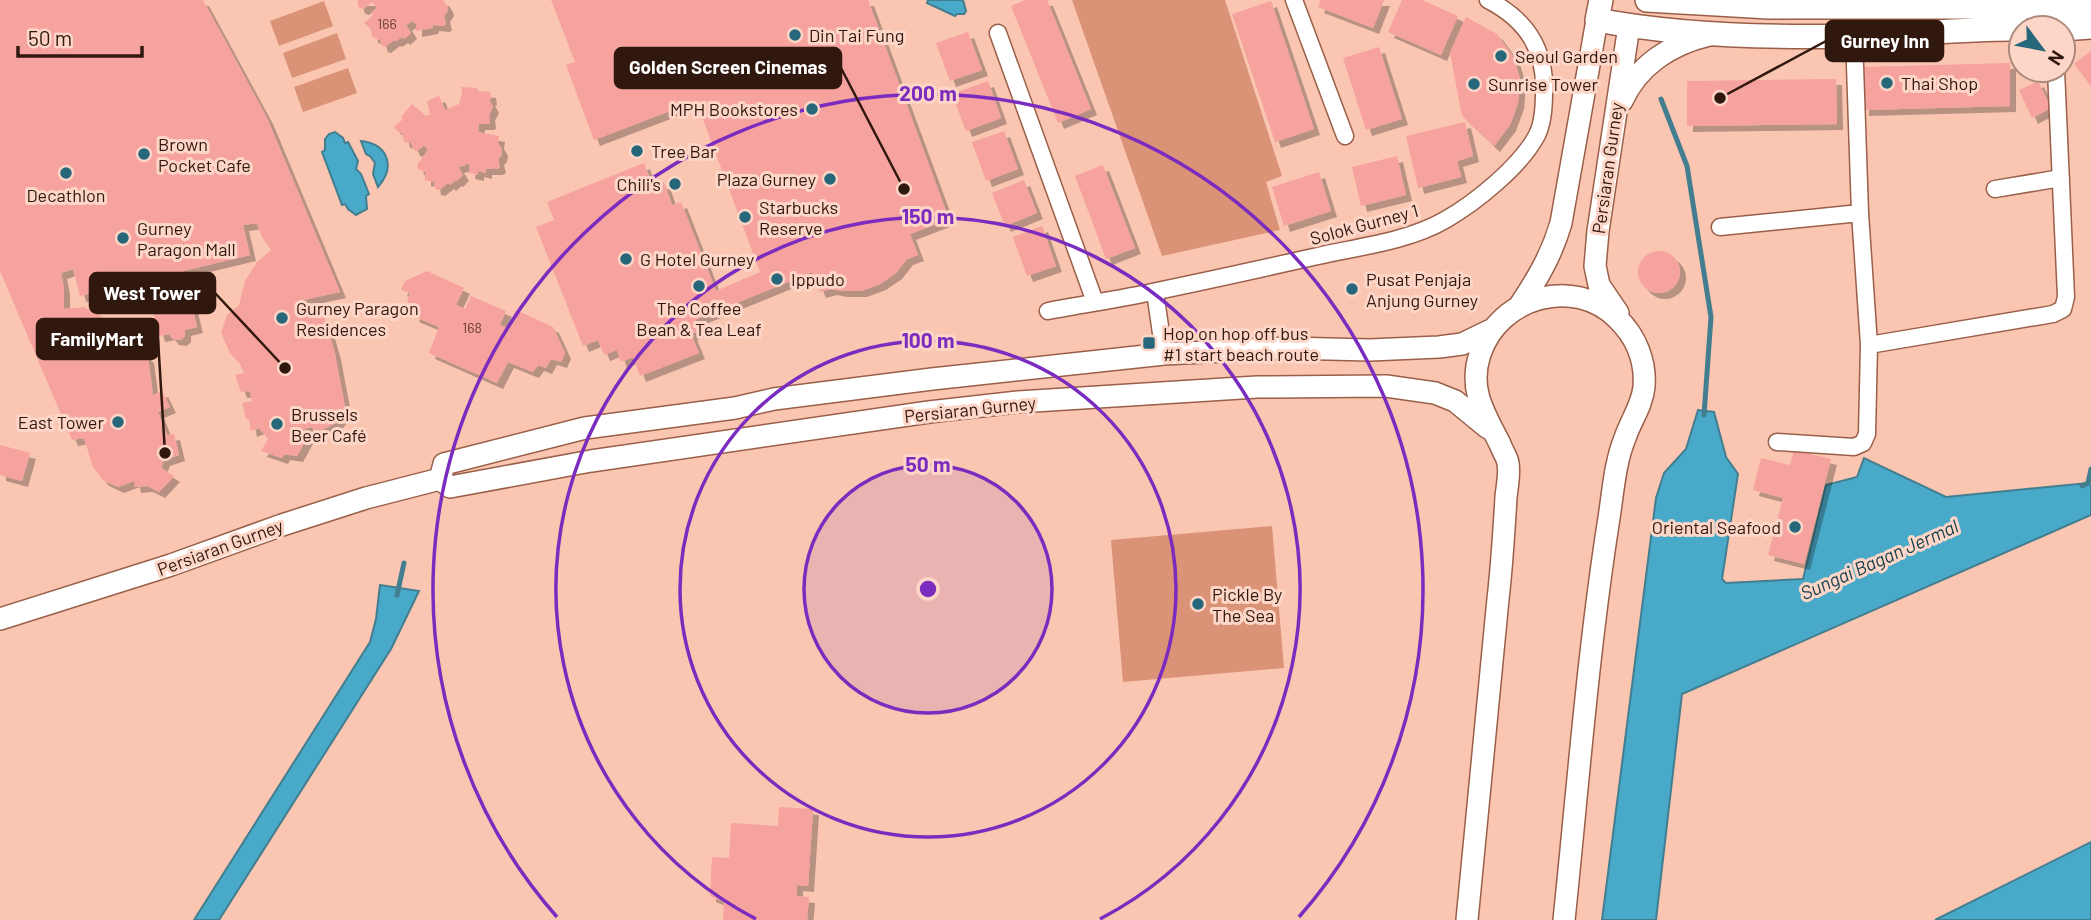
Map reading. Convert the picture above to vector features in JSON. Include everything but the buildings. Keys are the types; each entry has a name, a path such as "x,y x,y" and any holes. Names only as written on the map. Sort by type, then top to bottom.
{"main road":[{"name":"Persiaran Gurney","path":"1564,920 1597,597 1624,439 1640,405 1644,385 1638,345 1599,285 1595,266 1633,0"},
{"path":"1647,0 2091,7"},
{"name":"Persiaran Gurney","path":"1520,305 1552,253 1561,223 1599,10"},
{"path":"1599,10 1629,26 1715,34 1854,36 2007,29"},
{"path":"1615,116 1626,91 1643,69 1664,52 1688,40 1715,34"},
{"path":"1467,920 1501,571 1508,462 1481,410 1475,383 1479,355 1491,330 1504,316 1520,305 1543,296 1567,295 1590,300 1611,311 1628,328"},
{"name":"Persiaran Gurney","path":"440,479 444,464 585,428 735,408 774,400 932,379 1164,354 1287,348 1439,348 1462,344 1491,330"},
{"name":"Persiaran Gurney","path":"440,479 450,487 591,461 929,412 1018,402 1257,387 1386,386 1435,393 1455,401 1495,434"},
{"path":"585,428 591,461"},
{"name":"Persiaran Gurney","path":"0,619 171,565 366,498 440,479"}],"street":[{"path":"1294,0 1345,136"},
{"name":"Solok Gurney 1","path":"1048,311 1155,292 1389,241 1444,221 1519,160 1538,134 1544,108 1544,65 1537,46 1523,26 1489,0"},
{"path":"998,33 1095,302"},
{"path":"1777,442 1854,447 1863,443 1867,435 1869,345 1860,213 1854,36"},
{"path":"1869,345 2053,314 2063,309 2066,298 2057,84"},
{"path":"1995,188 2061,178"},
{"path":"1720,227 1860,213"},
{"path":"1155,292 1164,354"}],"shaded area":[{"path":"1072,0 1225,0 1282,176 1266,182 1280,230 1162,256"},
{"path":"324,1 333,26 279,46 270,21"},
{"path":"337,33 346,59 292,78 283,53"},
{"path":"348,68 357,93 303,112 294,87"},
{"name":"Pickle By The Sea","path":"1272,526 1284,668 1123,682 1111,540"}],"water":[{"path":"928,0 963,0 966,11 955,16 927,3"},
{"path":"335,132 345,143 348,142 358,161 356,169 361,174 369,194 366,196 367,209 356,215 345,204 342,205 322,152 325,150 325,139"},
{"path":"361,141 378,147 386,158 387,172 378,187 373,174 375,163 366,154"},
{"path":"1698,410 1714,412 1726,457 1738,474 1722,579 1726,583 1803,579 1826,485 1857,477 1864,458 1946,497 2088,483 2091,485 2091,515 1682,694 1656,920 1602,920 1656,498 1664,473 1686,449"},
{"path":"380,585 419,591 391,649 219,920 194,920 370,642"},
{"path":"2091,842 2091,920 1935,920"}],"waterway":[{"path":"1661,99 1687,166 1711,317 1704,415"},
{"name":"Sungai Bagan Jermal","path":"2082,486 2088,483 2091,469"},
{"path":"397,595 404,563"}],"place":[{"name":"Din Tai Fung","path":"795,35"},
{"name":"Seoul Garden","path":"1501,56"},
{"name":"Thai Shop","path":"1887,83"},
{"name":"Sunrise Tower","path":"1474,84"},
{"name":"Gurney Inn","path":"1720,98"},
{"name":"MPH Bookstores","path":"812,109"},
{"name":"Tree Bar","path":"637,151"},
{"name":"Brown Pocket Cafe","path":"144,154"},
{"name":"Decathlon","path":"66,173"},
{"name":"Plaza Gurney","path":"830,179"},
{"name":"Chili's","path":"675,184"},
{"name":"Golden Screen Cinemas","path":"904,189"},
{"name":"Starbucks Reserve","path":"745,217"},
{"name":"Gurney Paragon Mall","path":"123,238"},
{"name":"G Hotel Gurney","path":"626,259"},
{"name":"Ippudo","path":"777,279"},
{"name":"The Coffee Bean & Tea Leaf","path":"699,286"},
{"name":"Pusat Penjaja Anjung Gurney","path":"1352,289"},
{"name":"Gurney Paragon Residences","path":"282,318"},
{"name":"Hop on hop off bus #1 start beach route","path":"1149,343"},
{"name":"West Tower","path":"285,368"},
{"name":"East Tower","path":"118,422"},
{"name":"Brussels Beer Café","path":"277,424"},
{"name":"FamilyMart","path":"165,453"},
{"name":"Oriental Seafood","path":"1795,527"},
{"name":"Pickle By The Sea","path":"1198,604"}]}
